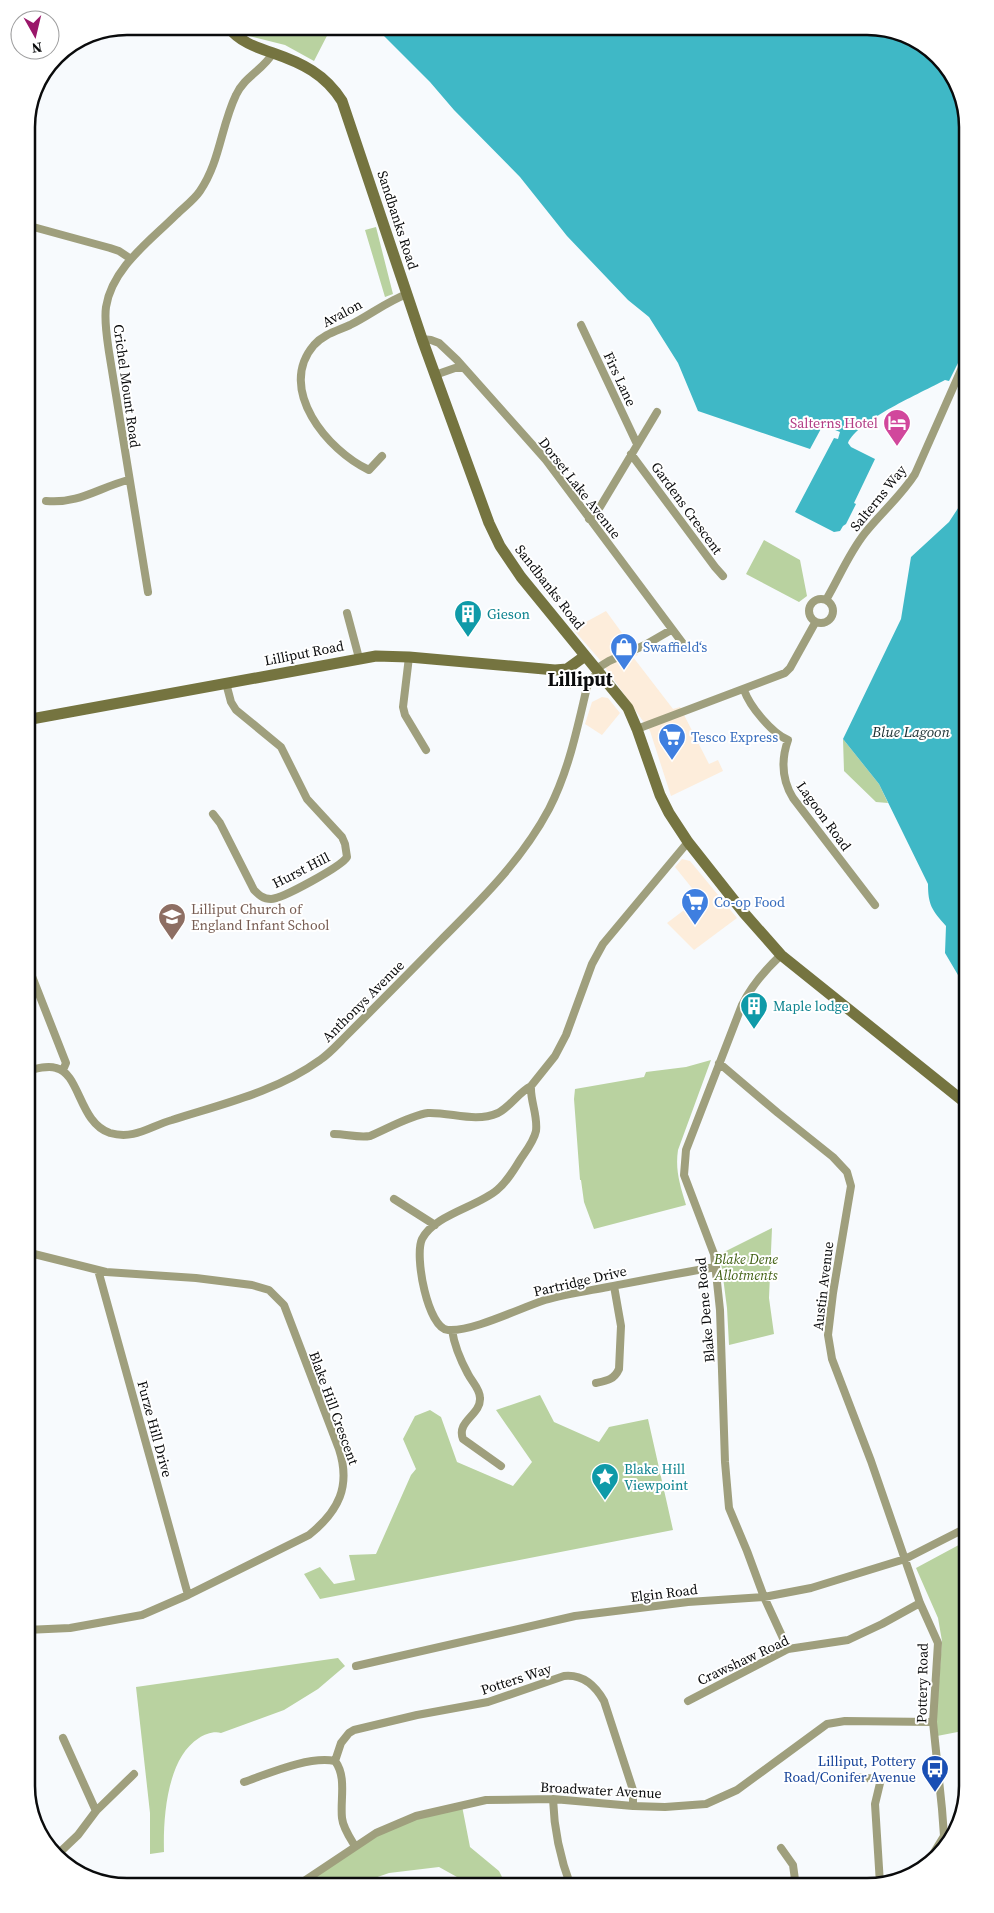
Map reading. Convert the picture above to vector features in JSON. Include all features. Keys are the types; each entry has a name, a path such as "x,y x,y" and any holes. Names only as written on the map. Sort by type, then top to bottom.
{"main road":[{"name":"Sandbanks Road","path":"235,35 248,44 297,62 316,73 328,81 342,101 422,339 478,496 500,546 521,577 628,708 638,729 660,795 669,814 688,842 781,955 959,1098"},
{"name":"Lilliput Road","path":"35,718 359,658 383,656 409,657 554,670 567,669 585,656"}],"street":[{"name":"Crichel Mount Road","path":"148,592 128,480 105,319 110,291 131,259 200,192 212,170 229,112 238,91 247,79 267,63 272,53"},
{"path":"35,228 110,248 119,251 131,259"},
{"name":"Avalon","path":"382,456 369,470 346,457 327,439 315,423 305,398 301,382 303,366 309,352 319,339 350,325 407,294"},
{"name":"Firs Lane","path":"581,325 638,444"},
{"name":"Dorset Lake Avenue","path":"422,339 439,343 457,360 462,368 546,460 687,650"},
{"path":"435,375 455,368 462,368"},
{"name":"Salterns Way","path":"815,623 808,614 810,606 817,599 826,600 852,552 865,533 908,485 915,474 959,374"},
{"path":"589,519 600,507 657,412"},
{"name":"Gardens Crescent","path":"632,454 715,568 723,576"},
{"path":"46,501 61,502 80,499 128,480"},
{"path":"638,729 785,673 790,668 815,623 824,623 832,616 833,608 826,600"},
{"path":"347,613 359,658"},
{"path":"597,671 671,630"},
{"path":"409,657 403,707 405,715 426,750"},
{"name":"Anthonys Avenue","path":"63,1070 72,1079 84,1107 98,1124 109,1132 131,1134 147,1131 170,1120 247,1097 300,1073 321,1060 458,924 512,864 526,845 548,810 560,785 570,759 587,687 597,671"},
{"name":"Hurst Hill","path":"213,814 220,823 254,890 266,898 278,898 339,866 348,857 342,837 313,808 301,791 286,754 281,747 236,710 231,702 226,683"},
{"name":"Lagoon Road","path":"744,690 750,701 775,733 788,740 784,752 784,770 790,793 874,905"},
{"path":"334,1134 370,1136 425,1114 489,1116 505,1108 530,1086 555,1056 566,1035 592,964 603,944 688,842"},
{"name":"Blake Dene Road","path":"781,955 758,978 749,991 719,1063 684,1156 684,1175 714,1254 716,1268 721,1319 724,1462 729,1508 764,1597 788,1649"},
{"path":"35,984 66,1062 63,1070 52,1067 35,1070"},
{"name":"Austin Avenue","path":"719,1063 833,1157 849,1177 851,1186 828,1335 832,1359 906,1559"},
{"path":"501,1466 463,1439 461,1433 462,1426 477,1408 480,1397 478,1390 468,1375 452,1330 446,1330 439,1326 428,1302 419,1260 422,1240 435,1225 480,1202 496,1191 510,1175 533,1140 536,1132 536,1122 530,1086"},
{"path":"394,1199 435,1225"},
{"name":"Blake Hill Crescent","path":"35,1254 98,1270 196,1278 252,1285 269,1290 284,1305 343,1462 345,1476 339,1500 324,1523 296,1542 188,1595 142,1615 70,1628 35,1630"},
{"name":"Partridge Drive","path":"452,1330 464,1328 547,1300 716,1268"},
{"name":"Furze Hill Drive","path":"98,1270 188,1595"},
{"path":"596,1383 611,1379 619,1369 621,1326 614,1286"},
{"name":"Elgin Road","path":"356,1666 575,1616 688,1602 764,1597 811,1588 906,1559 959,1532"},
{"name":"Pottery Road","path":"906,1559 920,1603 938,1643 933,1722 944,1836"},
{"name":"Crawshaw Road","path":"688,1700 788,1649 848,1640 920,1603"},
{"name":"Potters Way","path":"335,1760 341,1743 354,1730 488,1702 564,1676 573,1675 586,1680 599,1691 604,1701 633,1790 633,1806"},
{"name":"Broadwater Avenue","path":"308,1878 376,1833 416,1816 436,1811 486,1800 553,1799 665,1807 706,1804 737,1790 826,1724 845,1721 933,1722"},
{"path":"63,1738 96,1811"},
{"path":"244,1782 315,1761 335,1760 339,1766 341,1776 342,1819 355,1846"},
{"path":"62,1851 78,1835 96,1811 134,1774"},
{"path":"850,1777 881,1778 875,1804 880,1877"},
{"path":"553,1799 554,1827 558,1849 568,1878"},
{"path":"781,1848 793,1865 795,1878"}],"shaded area":[{"path":"606,611 638,655 633,657 673,709 680,707 709,764 718,760 723,771 671,796 650,731 600,660 573,629"},
{"path":"602,697 608,698 620,713 602,735 585,724 592,702"},
{"path":"682,859 690,861 737,918 694,950 667,923 700,898 675,867"}],"green space":[{"path":"248,35 327,35 314,61 285,45"},
{"path":"376,227 393,294 385,297 365,230"},
{"path":"764,540 800,560 807,596 799,602 746,574"},
{"path":"843,739 879,784 888,803 876,802 844,771"},
{"path":"711,1060 678,1150 678,1171 686,1205 594,1229 584,1202 580,1180 574,1099 575,1089 644,1077 646,1072 686,1067"},
{"name":"Blake Dene Allotments","path":"772,1228 769,1298 774,1334 729,1345 727,1308 720,1254"},
{"path":"540,1395 554,1422 599,1442 609,1427 648,1419 673,1530 320,1599 304,1574 320,1567 334,1584 355,1580 349,1555 376,1554 411,1475 416,1469 403,1439 415,1416 430,1410 441,1417 457,1462 513,1486 532,1462 496,1410"},
{"path":"959,1545 959,1732 937,1736 936,1722 942,1641 938,1618 916,1568"},
{"path":"338,1658 345,1666 318,1689 284,1710 221,1733 207,1734 188,1747 180,1759 169,1789 166,1806 164,1852 150,1854 150,1813 136,1687"},
{"path":"462,1806 470,1847 499,1871 502,1878 459,1878 439,1867 389,1873 375,1878 308,1878 355,1846 416,1816"}],"water":[{"path":"383,35 873,35 896,40 907,45 928,58 936,66 947,81 952,92 956,103 959,127 959,361 949,381 945,380 877,416 854,434 848,443 851,447 875,459 854,503 856,504 846,524 840,531 834,532 795,512 834,438 838,439 840,432 823,425 810,449 698,411 678,363 649,317 628,300 567,236 520,177 454,110 430,82"},
{"name":"Blue Lagoon","path":"959,507 959,977 945,953 946,926 932,907 928,884 879,784 843,739 901,619 911,557 949,522"}],"place":[{"name":"Salterns Hotel","path":"897,447"},
{"name":"Gieson","path":"468,638"},
{"name":"Swaffield‘s","path":"624,671"},
{"name":"Tesco Express","path":"672,761"},
{"name":"Co-op Food","path":"695,926"},
{"name":"Lilliput Church of England Infant School","path":"172,941"},
{"name":"Maple lodge","path":"754,1030"},
{"name":"Blake Hill Viewpoint","path":"605,1501"},
{"name":"Lilliput, Pottery Road/Conifer Avenue","path":"935,1793"}],"district":[{"name":"Lilliput","path":"580,679"}]}
